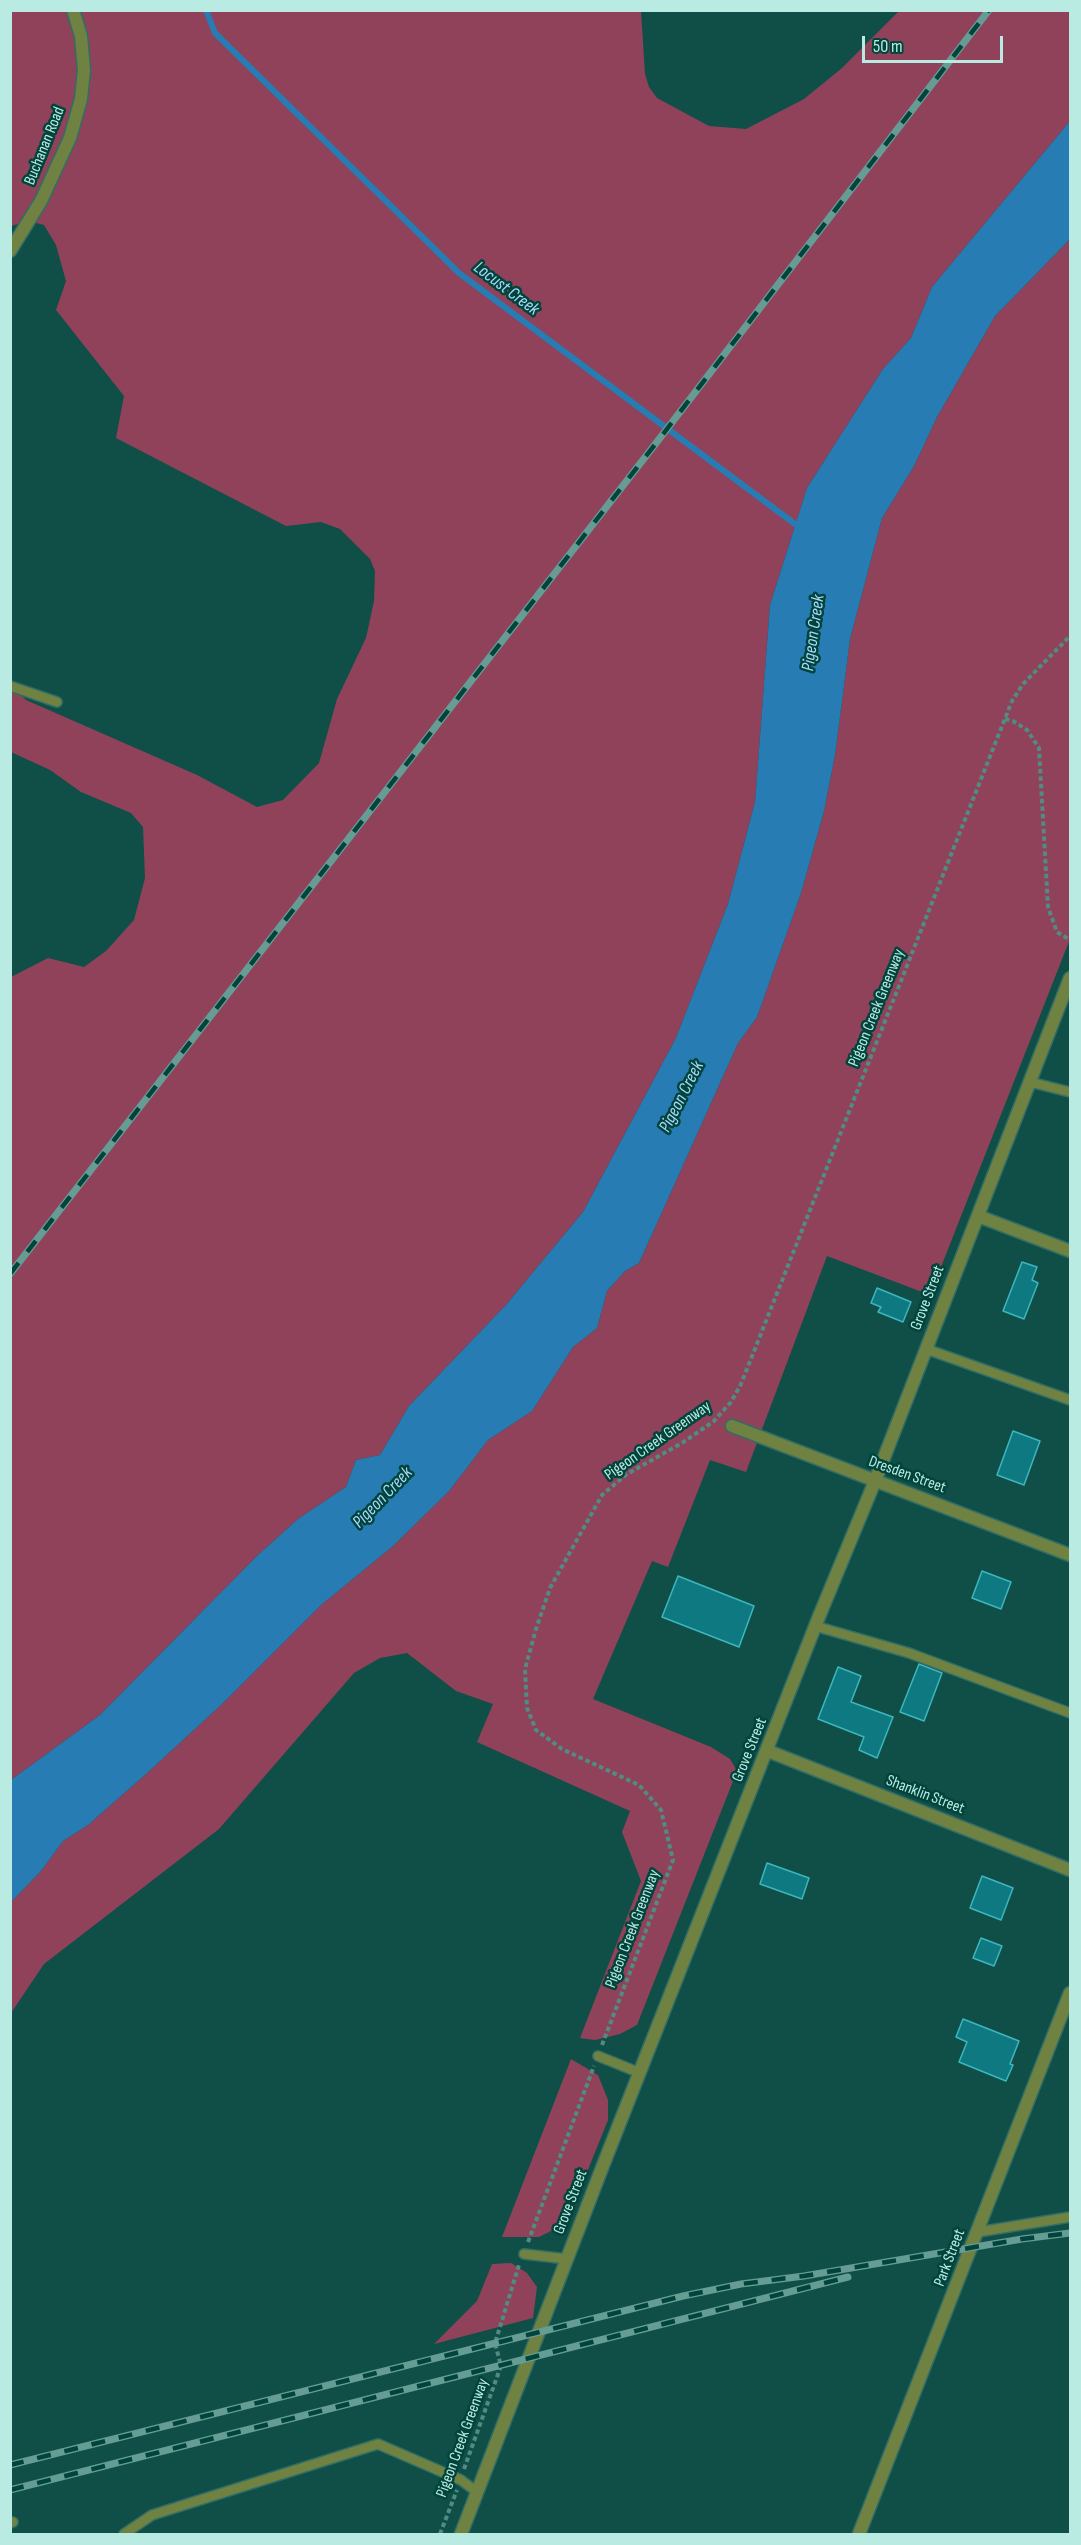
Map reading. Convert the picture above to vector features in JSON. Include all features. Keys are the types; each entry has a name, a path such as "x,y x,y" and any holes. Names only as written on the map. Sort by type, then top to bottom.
{"street":[{"name":"Buchanan Road","path":"10,251 41,201 70,138 81,99 84,70 81,36 73,10"},
{"name":"Grove Street","path":"461,2535 567,2259 1071,978"},
{"path":"978,1216 1071,1251"},
{"name":"Dresden Street","path":"732,1426 1071,1555"},
{"name":"Shanklin Street","path":"768,1751 1071,1870"},
{"name":"Park Street","path":"859,2535 1071,1994"}],"lane":[{"path":"10,686 57,702"},
{"path":"1030,1082 1071,1092"},
{"path":"926,1349 1071,1400"},
{"path":"815,1626 909,1653 1071,1713"},
{"path":"598,2056 640,2073"},
{"path":"978,2232 1071,2217"},
{"path":"524,2254 567,2259"},
{"path":"124,2535 152,2515 378,2444 461,2480 477,2492"}],"path":[{"name":"Pigeon Creek Greenway","path":"440,2535 501,2366 495,2343 524,2254 673,1860 661,1810 639,1785 562,1749 536,1730 527,1708 525,1669 536,1629 550,1588 602,1495 627,1474 682,1443 714,1421 731,1402 741,1384 1005,719 1023,684 1071,636"},
{"path":"1005,719 1027,730 1039,748 1048,907 1057,932 1071,940"}],"shaded area":[{"path":"11,11 641,11 645,74 649,87 657,98 709,126 746,129 804,99 842,68 899,11 1070,11 1070,121 932,287 911,338 883,369 807,488 770,605 755,802 728,904 676,1038 583,1212 506,1305 409,1406 380,1455 356,1460 346,1487 298,1519 257,1556 100,1715 11,1780 11,977 48,958 84,967 106,951 134,920 145,878 143,827 131,813 81,792 50,770 11,752 10,684 26,700 197,775 257,807 283,800 319,763 337,699 366,638 374,601 375,571 370,559 340,529 321,522 286,526 116,438 124,396 56,310 66,281 56,245 44,225 29,221 11,226"},
{"path":"1070,239 1070,939 930,1295 827,1256 746,1472 710,1460 668,1567 652,1561 593,1699 711,1747 730,1759 737,1771 637,2025 620,2034 595,2040 580,2038 641,1881 622,1832 630,1811 477,1742 493,1704 456,1691 407,1653 380,1658 354,1673 219,1829 44,1964 11,2013 11,1902 41,1871 63,1841 88,1825 146,1774 222,1704 321,1605 393,1546 449,1491 488,1440 532,1411 573,1347 597,1328 607,1291 625,1271 639,1263 738,1043 757,1017 801,893 824,811 835,755 850,639 882,518 914,466 937,417 995,316"},
{"path":"571,2059 598,2075 608,2100 608,2120 571,2212 557,2228 539,2237 502,2237"},
{"path":"511,2263 527,2273 537,2287 533,2318 434,2344 477,2301 492,2264"}],"water":[{"name":"Pigeon Creek","path":"1070,121 1070,239 995,316 937,417 914,466 882,518 850,639 835,755 824,811 801,893 757,1017 738,1043 639,1263 625,1271 607,1291 597,1328 573,1347 532,1411 488,1440 449,1491 393,1546 321,1605 222,1704 146,1774 88,1825 63,1841 41,1871 11,1902 11,1780 100,1715 257,1556 298,1519 346,1487 356,1460 380,1455 409,1406 506,1305 583,1212 676,1038 728,904 755,802 770,605 807,488 883,369 911,338 932,287"}],"building":[{"path":"1022,1262 1037,1267 1032,1280 1038,1283 1024,1319 1003,1311"},
{"path":"877,1288 911,1302 903,1322 878,1312 881,1307 871,1303"},
{"path":"1013,1431 1040,1441 1024,1485 997,1475"},
{"path":"982,1571 1011,1582 1001,1609 972,1598"},
{"path":"678,1576 754,1606 739,1647 662,1617"},
{"path":"919,1664 942,1673 924,1721 900,1712"},
{"path":"838,1667 861,1676 851,1702 893,1717 877,1758 859,1750 864,1737 818,1719"},
{"path":"767,1863 809,1878 802,1899 760,1884"},
{"path":"982,1876 1013,1888 1001,1920 970,1908"},
{"path":"981,1938 1002,1946 994,1966 973,1958"},
{"path":"963,2019 1019,2041 1006,2081 959,2062 967,2042 956,2037"}],"waterway":[{"name":"Locust Creek","path":"206,10 215,33 459,273 799,527"}],"railway":[{"path":"10,1274 660,438 989,10"},
{"path":"10,2465 683,2296 741,2284 1070,2233"},
{"path":"10,2490 848,2277"}]}
